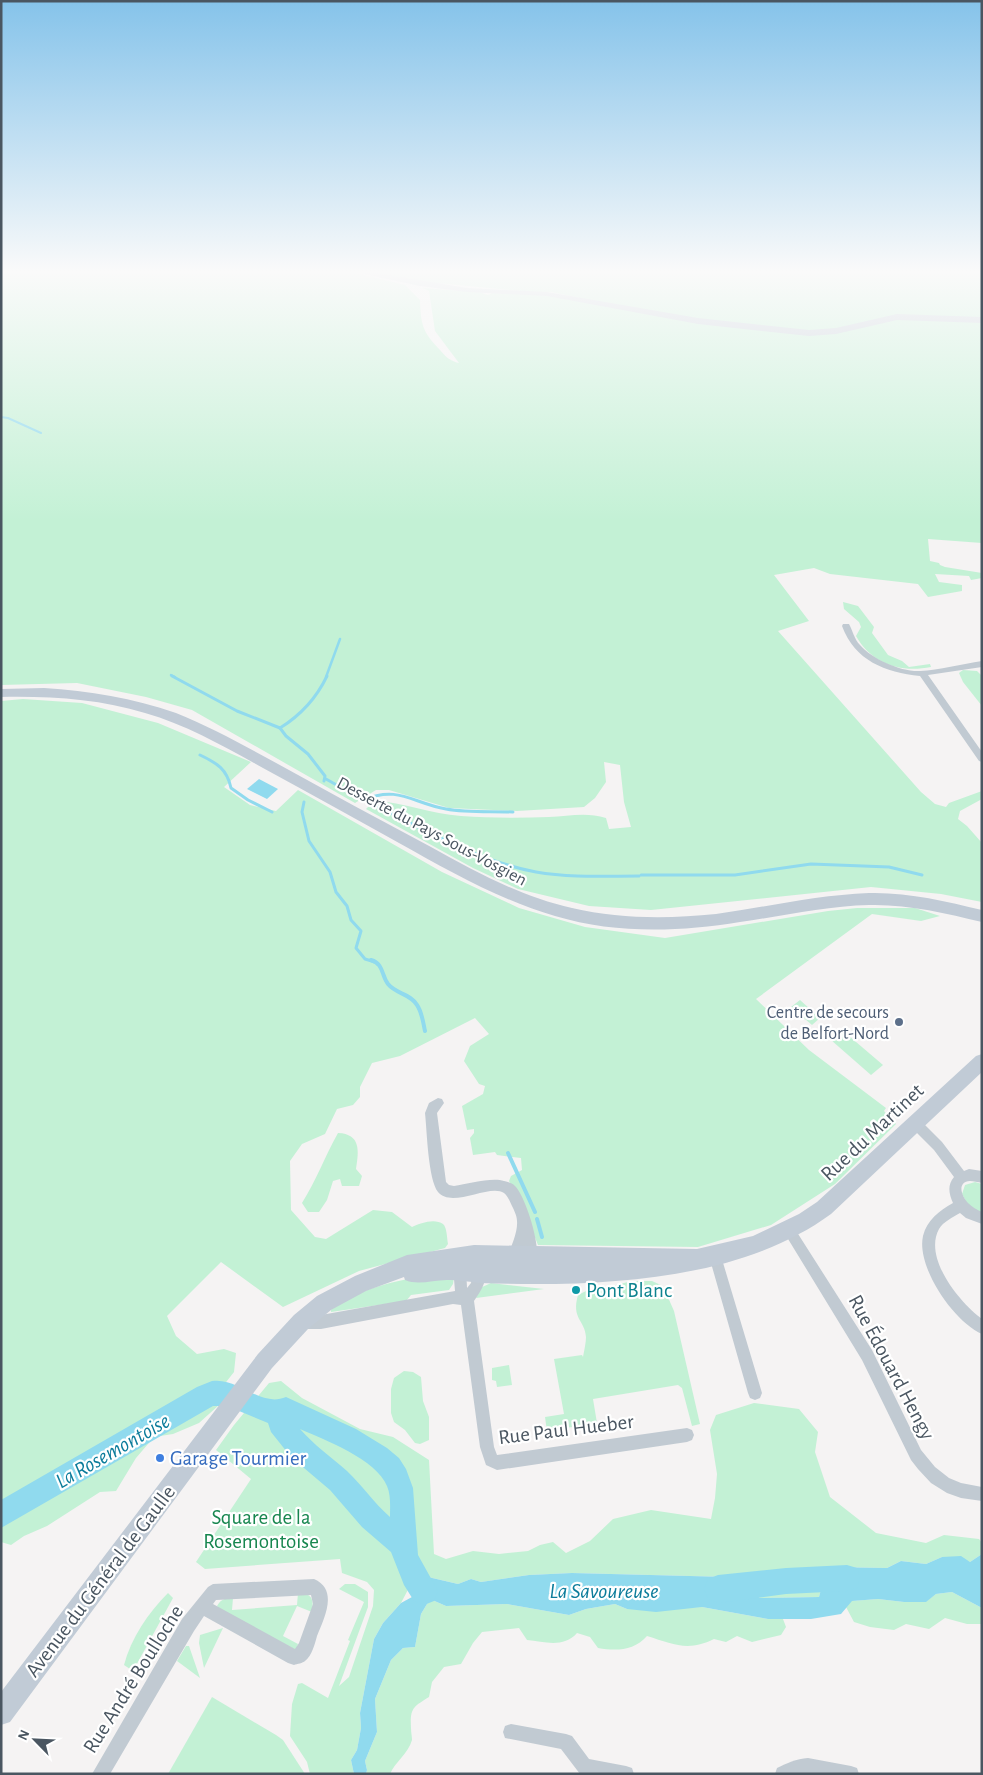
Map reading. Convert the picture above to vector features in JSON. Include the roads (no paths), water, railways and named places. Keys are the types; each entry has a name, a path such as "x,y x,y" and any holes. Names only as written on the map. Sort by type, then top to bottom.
{"main road":[{"name":"Desserte du Pays Sous-Vosgien","path":"1,693 41,693 101,698 130,704 171,717 227,742 481,881 534,904 578,916 618,922 662,924 696,922 845,900 894,899 924,903 982,916"},
{"name":"Rue du Martinet","path":"394,1272 586,1273 633,1270 663,1267 755,1245 789,1230 824,1208 982,1061"},
{"path":"394,1272 407,1265 474,1255 706,1257"},
{"name":"Avenue du Général de Gaulle","path":"1,1713 254,1376 301,1322 324,1303 362,1283 394,1272"}],"street":[{"path":"846,626 848,634 866,655 876,662 899,671 923,674 982,664"},
{"path":"923,674 982,759"},
{"path":"438,1103 433,1107 431,1113 438,1177 441,1186 447,1191 454,1192 497,1185 504,1186 510,1190 515,1197 530,1240 523,1256"},
{"path":"915,1123 935,1142 961,1177"},
{"path":"982,1177 974,1175 961,1177 954,1187 956,1200 960,1206 966,1212 982,1218"},
{"path":"960,1206 936,1222 932,1230 929,1250 931,1262 942,1284 958,1305 982,1327"},
{"path":"471,1273 526,1266 523,1256 517,1251 523,1222"},
{"name":"Rue Édouard Hengy","path":"789,1230 867,1355 921,1462 935,1479 946,1485 966,1493 982,1494"},
{"path":"467,1300 477,1285 467,1266 523,1256"},
{"path":"706,1257 755,1393"},
{"path":"467,1300 462,1291 471,1273"},
{"path":"301,1322 321,1322 403,1308 417,1303 453,1297 467,1300"},
{"name":"Rue Paul Hueber","path":"467,1300 487,1447 491,1460 497,1463 686,1435"},
{"name":"Rue André Boulloche","path":"100,1774 188,1625 203,1607 206,1597 213,1592 222,1590 314,1587 320,1594 321,1604 305,1648 300,1655 294,1656 203,1607"},
{"path":"511,1732 566,1742 584,1766 626,1774"},
{"path":"784,1774 793,1768 805,1766 851,1774"}],"water":[{"path":"259,779 278,789 267,799 247,789"},
{"path":"982,1554 982,1608 952,1592 936,1594 926,1602 878,1599 852,1601 841,1614 811,1619 768,1619 702,1607 656,1612 627,1609 615,1604 586,1609 569,1615 507,1604 446,1606 430,1599 421,1614 415,1647 403,1648 391,1660 375,1699 377,1732 365,1761 366,1774 354,1774 351,1760 357,1750 361,1728 360,1713 374,1639 383,1623 401,1603 412,1597 413,1585 406,1575 415,1568 428,1577 458,1584 471,1579 481,1582 529,1575 572,1573 729,1577 760,1598 819,1597 827,1567 887,1568 901,1561 926,1564 942,1557 961,1556 970,1562"}],"waterway":[{"path":"1,417 8,418 41,433"},
{"path":"326,677 340,639"},
{"path":"171,675 175,677"},
{"path":"172,676 237,711 280,728"},
{"path":"280,728 295,718 307,706 327,676"},
{"path":"280,728 286,736 308,754 325,776 324,781"},
{"path":"200,755 224,771 231,788 248,800 272,812"},
{"path":"326,779 363,800 386,794 405,797 446,809 513,812"},
{"path":"304,802 302,812 309,841 330,872 336,892 347,906 351,920 361,931 356,948 365,959 375,962"},
{"path":"374,805 473,853 515,867 562,875 639,876"},
{"path":"641,875 735,875 811,864 889,867 922,875"},
{"path":"371,960 375,962"},
{"path":"375,962 380,967 388,984 414,1001 419,1008 425,1031"},
{"path":"508,1153 535,1212"},
{"path":"537,1219 542,1237"},
{"name":"La Rosemontoise","path":"1,1515 206,1396 223,1393 253,1406 277,1413"},
{"name":"La Rosemontoise","path":"277,1413 286,1409 348,1438 364,1447 390,1467 397,1478 402,1499 403,1545"},
{"path":"277,1413 280,1423 300,1448 339,1481 371,1518 403,1545"},
{"name":"La Rosemontoise","path":"403,1545 408,1565 424,1591"},
{"name":"La Savoureuse","path":"718,1589 786,1581 847,1578"}],"place":[{"name":"Centre de secours de Belfort-Nord","path":"899,1022"},
{"name":"Pont Blanc","path":"576,1290"},
{"name":"Garage Tourmier","path":"160,1458"}],"park label":[{"name":"Square de la Rosemontoise","path":"261,1529"}]}
